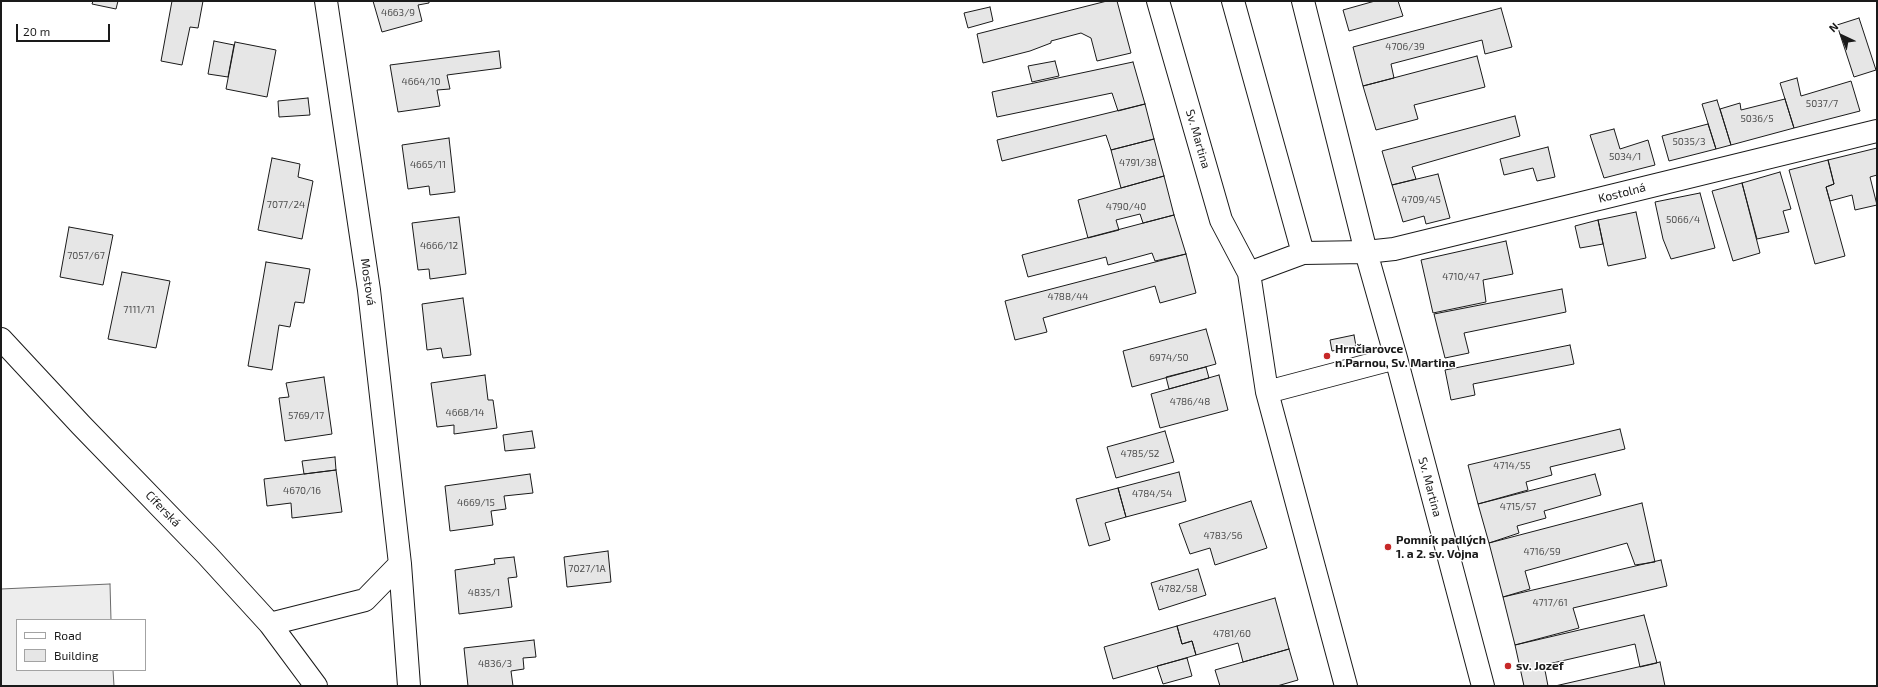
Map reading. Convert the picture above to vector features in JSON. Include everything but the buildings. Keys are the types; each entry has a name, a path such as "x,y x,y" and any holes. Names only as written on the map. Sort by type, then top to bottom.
{"street":[{"name":"Mostová","path":"326,1 369,290 400,564"},
{"name":"Sv. Martina","path":"1158,1 1221,220 1249,273 1267,392 1346,686"},
{"path":"1233,1 1303,253"},
{"name":"Sv. Martina","path":"1303,1 1366,252 1396,358 1483,686"},
{"name":"Kostolná","path":"1366,252 1402,247 1877,131"},
{"path":"1249,273 1303,253 1366,252"},
{"name":"Cíferská","path":"1,338 81,425 207,555 270,624 316,686"},
{"path":"1267,392 1396,358"},
{"path":"270,624 365,600 400,564"},
{"path":"400,564 409,686"}],"shaded area":[{"path":"110,584 111,619 16,619 16,671 113,671 114,686 1,686 1,589"}],"place":[{"name":"Hrnčiarovce n.Parnou, Sv. Martina","path":"1327,356"},
{"name":"Pomník padlých 1. a 2. sv. Vojna","path":"1388,547"},
{"name":"sv. Jozef","path":"1508,666"}]}
